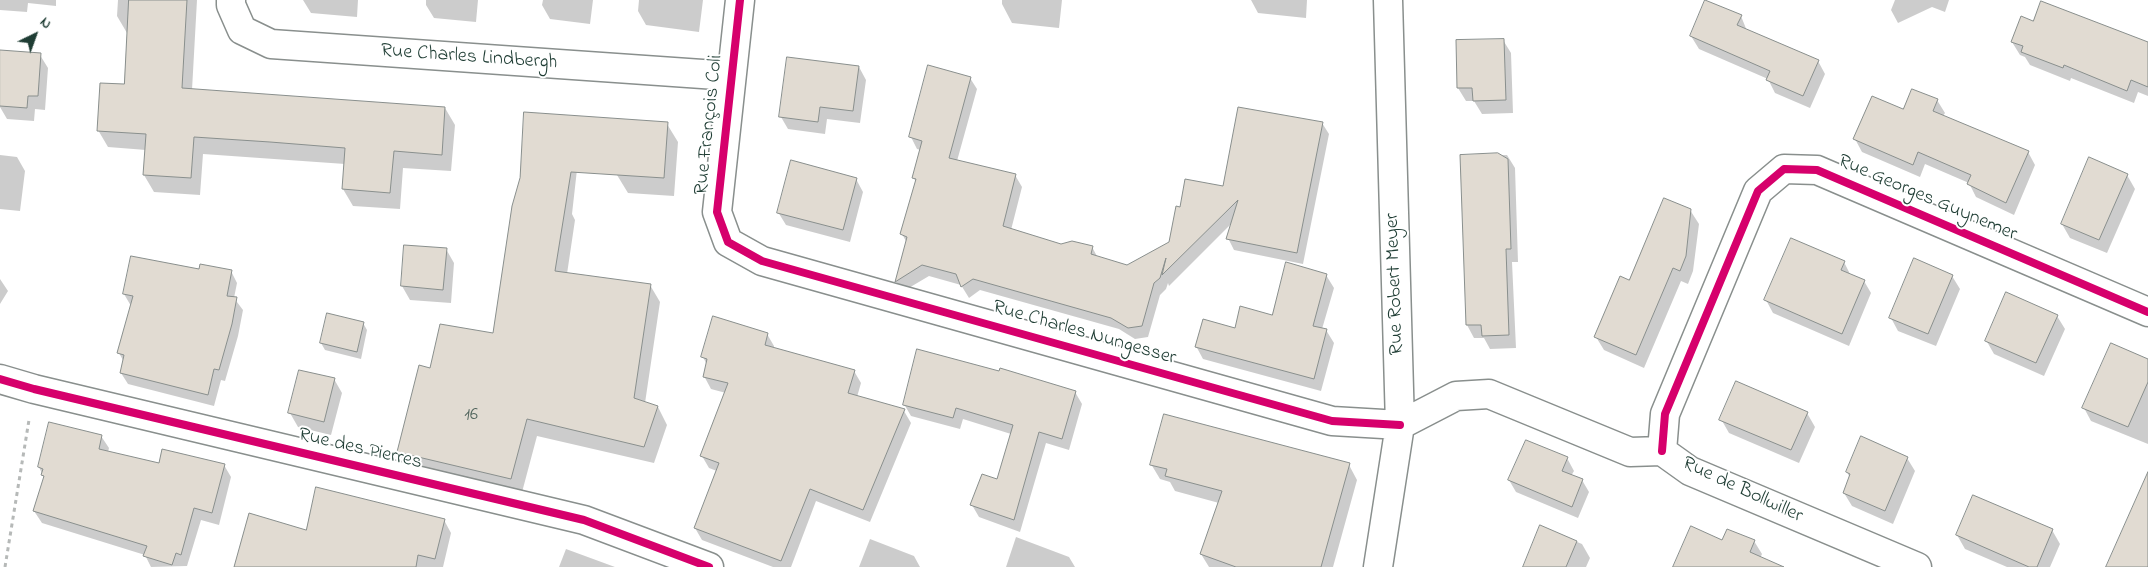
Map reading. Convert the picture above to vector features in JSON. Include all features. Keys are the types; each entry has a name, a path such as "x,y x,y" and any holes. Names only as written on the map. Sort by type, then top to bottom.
{"street":[{"name":"Rue Charles Lindbergh","path":"231,0 231,5 242,30 271,44 731,76"},
{"name":"Rue François Coli","path":"740,0 717,212 728,242 762,261"},
{"name":"Rue Robert Meyer","path":"1378,567 1400,425 1388,0"},
{"name":"Rue Georges Guynemer","path":"1662,451 1665,414 1758,192 1784,169 1817,170 2148,312"},
{"name":"Rue Charles Nungesser","path":"762,261 1332,421 1400,425"},
{"name":"Rue des Pierres","path":"0,379 34,390 584,520 709,567"},
{"name":"Rue de Bollwiller","path":"1400,425 1456,396 1489,394 1630,452 1662,451 1690,471 1917,567"}],"path":[{"path":"5,567 34,390"}],"building":[{"path":"129,0 187,0 182,88 445,107 442,155 394,151 390,193 342,189 345,148 194,137 191,178 143,175 146,134 97,131 100,83 124,84"},
{"path":"1705,0 1742,15 1737,25 1819,60 1803,96 1766,80 1770,71 1690,36"},
{"path":"2041,1 2148,42 2148,87 2131,80 2127,91 2064,65 2063,68 2021,52 2023,46 2011,42 2021,16 2033,21"},
{"path":"1504,39 1506,100 1473,101 1472,88 1457,88 1456,40"},
{"path":"0,50 41,53 38,96 28,96 27,108 0,106"},
{"path":"787,57 859,66 853,111 820,107 818,122 779,117"},
{"path":"928,65 971,77 949,158 1016,174 1003,226 1061,244 1072,241 1093,246 1091,254 1127,265 1169,242 1176,206 1180,207 1185,179 1223,186 1238,107 1323,122 1297,253 1226,239 1238,200 1162,275 1166,258 1160,278 1154,283 1142,326 1128,328 1111,318 973,279 961,287 956,274 922,265 895,282 907,237 900,234 916,179 912,178 922,141 909,137"},
{"path":"1912,89 1938,99 1933,111 2029,151 2006,203 1967,184 1971,175 1918,152 1913,165 1853,139 1872,96 1903,109"},
{"path":"524,112 668,122 664,178 571,172 555,271 651,284 634,398 658,406 644,447 527,419 511,479 397,452 419,365 430,368 440,324 493,333 512,206 520,178"},
{"path":"1498,153 1508,159 1511,249 1506,249 1509,335 1482,336 1481,325 1466,325 1460,155"},
{"path":"2089,157 2128,174 2099,240 2061,224"},
{"path":"791,160 857,178 843,230 777,213"},
{"path":"1664,198 1691,209 1686,256 1680,271 1673,268 1636,355 1594,337 1620,276 1629,280"},
{"path":"1791,238 1845,261 1841,270 1865,280 1842,334 1764,300"},
{"path":"404,245 447,248 443,290 401,286"},
{"path":"131,256 199,269 200,264 232,270 227,296 237,297 232,324 219,370 214,369 208,395 120,373 124,355 117,353 133,296 123,294"},
{"path":"1914,258 1953,275 1928,334 1889,318"},
{"path":"1286,262 1327,274 1313,326 1327,329 1314,379 1195,347 1203,319 1235,328 1240,306 1272,315"},
{"path":"2006,292 2058,315 2036,363 1985,341"},
{"path":"327,313 364,322 357,352 320,343"},
{"path":"713,316 768,333 765,345 855,370 848,393 905,409 863,510 810,489 781,561 694,528 719,463 700,456 728,383 703,377 707,359 701,357"},
{"path":"2111,343 2148,359 2148,382 2128,427 2082,408"},
{"path":"917,349 999,371 1000,368 1076,391 1062,439 1039,432 1014,520 970,505 982,474 997,479 1013,425 956,408 953,418 903,405"},
{"path":"299,370 335,378 324,422 288,413"},
{"path":"1736,381 1808,412 1791,450 1719,420"},
{"path":"1164,414 1350,463 1321,567 1236,567 1200,554 1222,491 1165,476 1167,469 1150,465"},
{"path":"49,422 102,435 99,449 159,463 162,449 225,464 212,513 194,508 181,555 176,553 172,565 143,556 147,546 33,511 44,476 41,475 43,469 38,467"},
{"path":"1861,436 1908,457 1885,511 1843,493 1850,474 1846,472"},
{"path":"1526,440 1568,457 1562,471 1583,479 1572,507 1508,480"},
{"path":"2148,472 2148,567 2106,567"},
{"path":"316,487 445,519 435,559 418,555 416,567 234,567 249,513 306,530"},
{"path":"1973,495 2053,529 2037,567 2029,567 1956,535"},
{"path":"1540,525 1577,541 1566,567 1523,567"},
{"path":"1691,526 1722,540 1727,529 1755,540 1750,552 1784,567 1673,567"}],"cycle path":[{"path":"740,0 717,212 728,242 762,261 1332,421 1400,425"},
{"path":"1662,451 1665,414 1758,191 1784,169 1817,170 2148,312"},
{"path":"0,379 34,389 584,520 709,567"}]}
